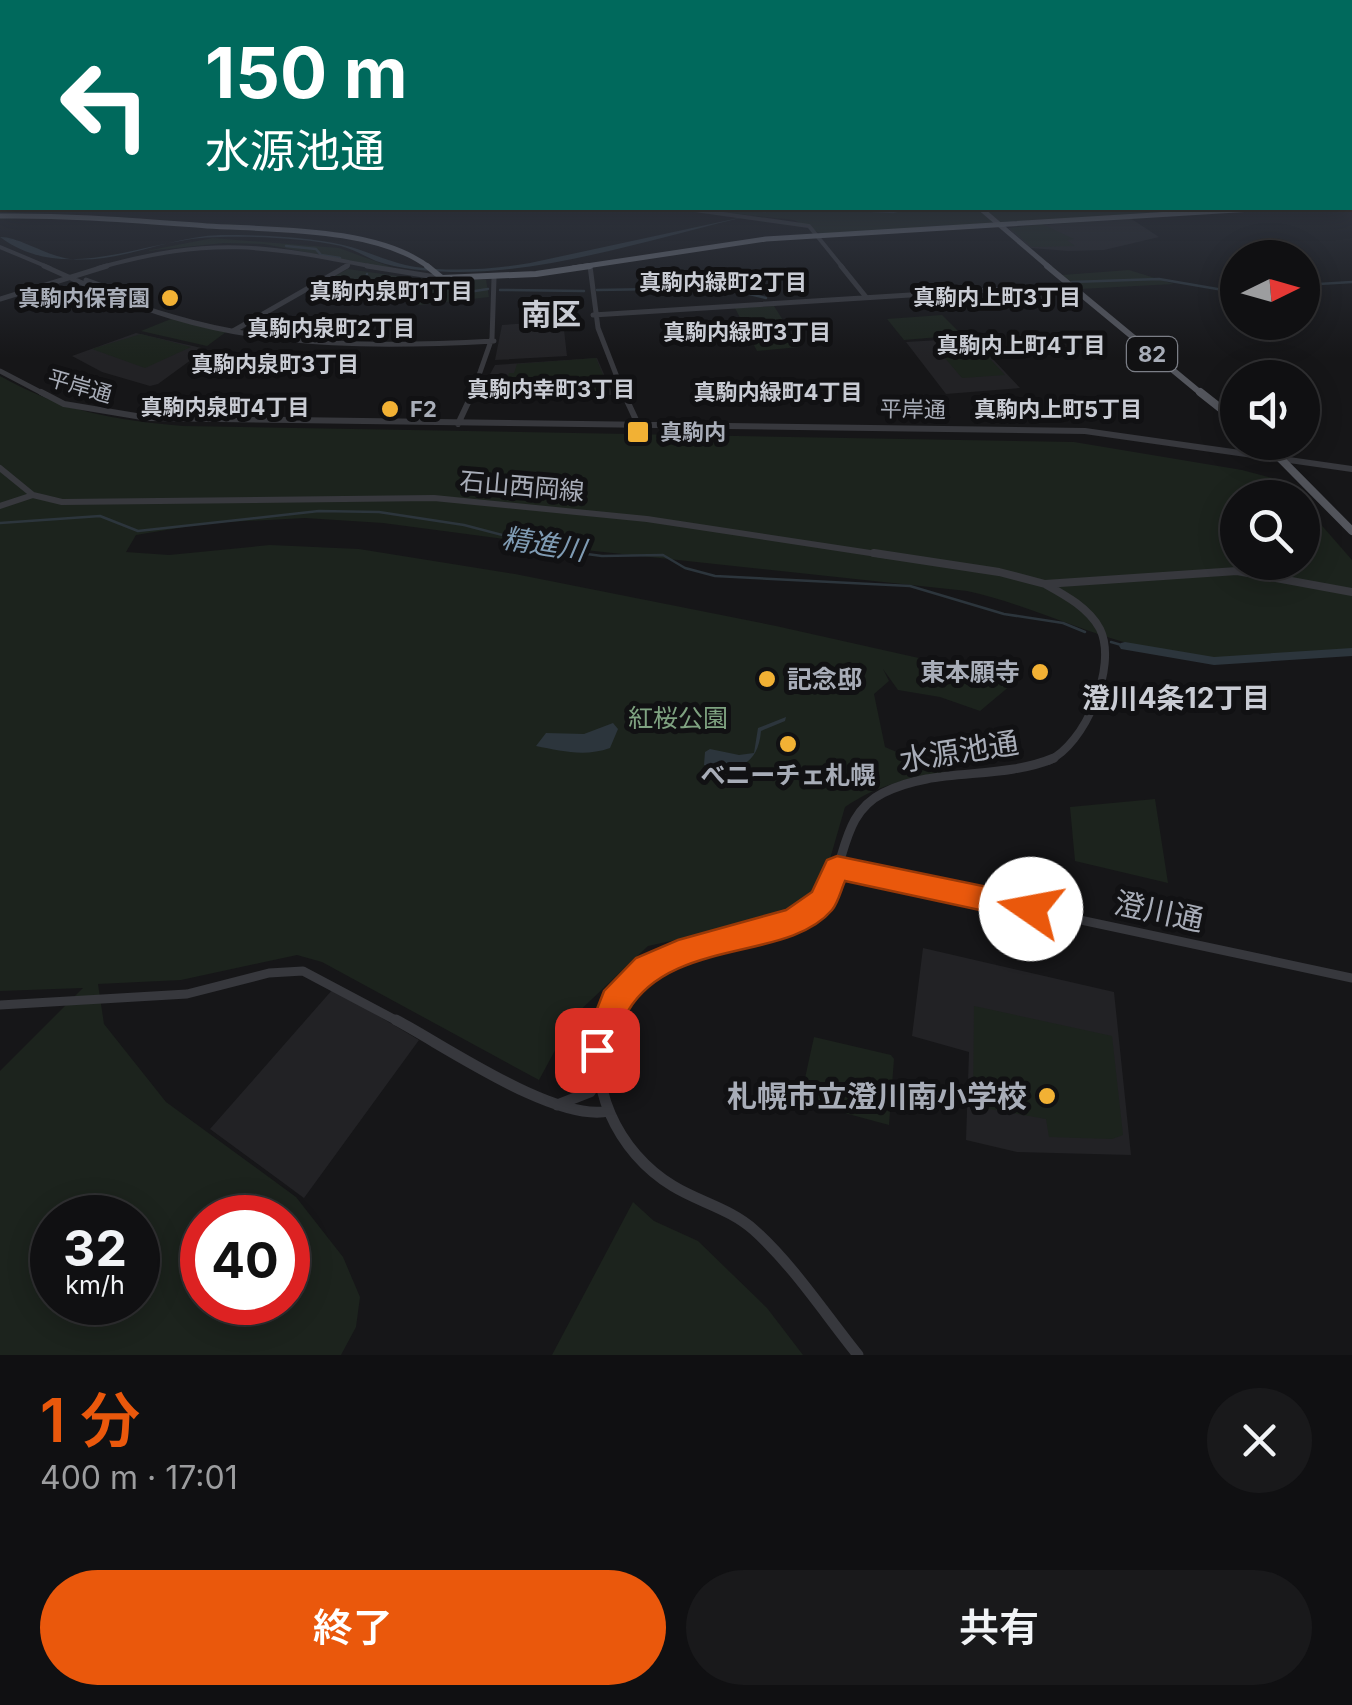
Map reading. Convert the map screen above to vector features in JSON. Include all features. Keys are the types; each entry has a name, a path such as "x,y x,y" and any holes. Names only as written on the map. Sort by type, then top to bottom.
{"highway":[{"path":"289,231 327,234 403,252 439,276 494,278 753,241 889,231"}],"main road":[{"name":"82","path":"1006,231 1220,407"},
{"path":"1283,460 1352,531"}],"street":[{"path":"811,231 865,296"},
{"path":"0,299 162,253 223,245 265,246 348,265 439,276"},
{"path":"0,247 172,316 235,330 344,343 494,339"},
{"path":"235,330 348,265"},
{"path":"590,266 599,342 637,422"},
{"path":"458,424 494,339 494,278"},
{"path":"593,313 1066,283"},
{"name":"平岸通","path":"0,371 54,400 133,417 1085,431 1220,449"},
{"name":"平岸通","path":"1298,460 1352,469"},
{"path":"0,468 33,495"},
{"path":"0,506 33,495"},
{"name":"石山西岡線","path":"33,495 94,503 387,497 482,502 692,524 999,572 1045,584"},
{"path":"1045,584 1237,570 1352,592"},
{"name":"水源池通","path":"858,1355 824,1309 740,1216 711,1206 666,1182 634,1152 609,1111 599,1075 597,1050 602,1028 615,1002 635,978 678,954 773,928 812,911 830,890 849,821 860,807 889,787 906,781 1035,765 1057,757 1076,742 1094,696 1104,647 1094,620 1045,584"},
{"name":"澄川通","path":"837,868 1352,978"},
{"path":"0,1005 186,994 269,973 303,971 555,1106 591,1115 609,1111"},
{"path":"555,1106 590,1092 599,1075"}],"shaded area":[{"path":"688,231 534,266 451,272 403,268 341,246 296,239 192,239 169,243 202,237 221,235 298,238 343,245 416,267 473,269 530,263"},
{"path":"1012,231 1150,231 1159,237 1104,250 1031,248"},
{"path":"0,237 15,240 68,259 26,251"},
{"path":"169,243 107,258 80,259"},
{"path":"563,321 567,356 495,360 502,325"},
{"path":"136,333 206,349 150,386 102,372 72,356"},
{"path":"973,338 1020,388 946,394 906,342"},
{"path":"597,358 613,395 478,396 495,365"},
{"path":"786,717 785,721 761,731 756,752 744,764 727,768 704,765 705,752 710,749 739,755 754,753 758,728"},
{"path":"613,723 618,729 610,748 601,751 582,753 536,746 546,733 584,734"},
{"name":"札幌市立澄川南小学校","path":"923,948 1114,992 1131,1155 1017,1152 966,1140 969,1052 912,1036"},
{"path":"333,989 419,1040 306,1195 300,1195 210,1129"}],"green space":[{"path":"816,231 866,231 822,234"},
{"path":"1014,231 1057,231 1074,239 1067,240 1075,246 1032,247"},
{"path":"213,238 339,248 402,271 264,244 224,243 146,251"},
{"path":"348,269 410,278 486,280 489,297 419,305 376,293 361,284 329,279"},
{"path":"1129,270 1174,284 1080,289 1062,275"},
{"path":"774,306 800,347 757,351 735,308"},
{"path":"942,315 962,335 904,340 887,319"},
{"path":"171,319 226,332 207,346 141,331"},
{"path":"141,334 191,347 145,368 92,349"},
{"path":"980,348 1005,375 962,378 939,351"},
{"path":"596,358 606,382 603,394 575,394 576,383 506,386 509,373 514,373 517,364"},
{"name":"紅桜公園","path":"0,376 45,398 88,412 183,426 1074,442 1280,480 1220,480 1220,580 1320,580 1320,523 1352,560 1352,651 1213,658 1141,647 967,591 594,551 383,523 305,518 209,523 136,535 126,552 169,555 270,545 359,549 515,574 776,626 1017,680 980,711 940,697 898,690 883,669 889,681 874,694 885,747 945,773 893,784 845,807 819,897 768,920 648,946 573,1017 539,1080 322,962 297,955 181,980 98,984 104,1024 166,1102 293,1195 180,1195 180,1325 310,1325 310,1215 343,1257 360,1297 356,1327 341,1355 0,1355 0,1071 83,988 0,991"},
{"path":"1155,799 1168,883 1075,861 1070,807"},
{"path":"974,1006 1112,1036 1123,1135 1112,1139 1049,1137 1046,1119 973,1106"},
{"path":"814,1037 891,1055 894,1059 889,1125 800,1101"},
{"path":"633,1202 654,1221 698,1241 767,1308 803,1355 552,1355"}],"waterway":[{"path":"286,246 316,249 321,255 340,258"},
{"path":"367,274 366,280 409,296"},
{"path":"1072,282 1159,279 1220,289"},
{"path":"1320,284 1352,282"},
{"path":"455,294 488,289"},
{"path":"597,290 658,289"},
{"path":"661,289 721,289"},
{"path":"728,289 766,298"},
{"path":"500,290 584,291"},
{"name":"精進川","path":"0,523 100,516 138,531 319,511 379,512 464,525 564,551 602,556 663,555 685,568 715,576 910,586 1004,614 1063,623 1085,632"},
{"name":"精進川","path":"1111,642 1125,646"},
{"name":"精進川","path":"1125,646 1214,661 1352,652"}],"place":[{"name":"真駒内保育園","path":"170,298"},
{"name":"F2","path":"390,409"},
{"name":"真駒内","path":"638,432"},
{"name":"東本願寺","path":"1040,672"},
{"name":"記念邸","path":"767,679"},
{"name":"べニーチェ札幌","path":"788,744"},
{"name":"札幌市立澄川南小学校","path":"1047,1096"}],"district":[{"name":"真駒内緑町2丁目","path":"723,282"},
{"name":"真駒内泉町1丁目","path":"391,291"},
{"name":"真駒内上町3丁目","path":"997,297"},
{"name":"南区","path":"551,314"},
{"name":"真駒内泉町2丁目","path":"331,328"},
{"name":"真駒内緑町3丁目","path":"747,332"},
{"name":"真駒内上町4丁目","path":"1021,345"},
{"name":"真駒内泉町3丁目","path":"275,364"},
{"name":"真駒内幸町3丁目","path":"551,389"},
{"name":"真駒内緑町4丁目","path":"778,392"},
{"name":"真駒内泉町4丁目","path":"225,407"},
{"name":"真駒内上町5丁目","path":"1058,409"},
{"name":"澄川4条12丁目","path":"1176,698"}],"route":[{"path":"597,1050 602,1028 615,1002 647,968 678,954 773,928 812,911 830,890 837,868 1031,909"}]}
